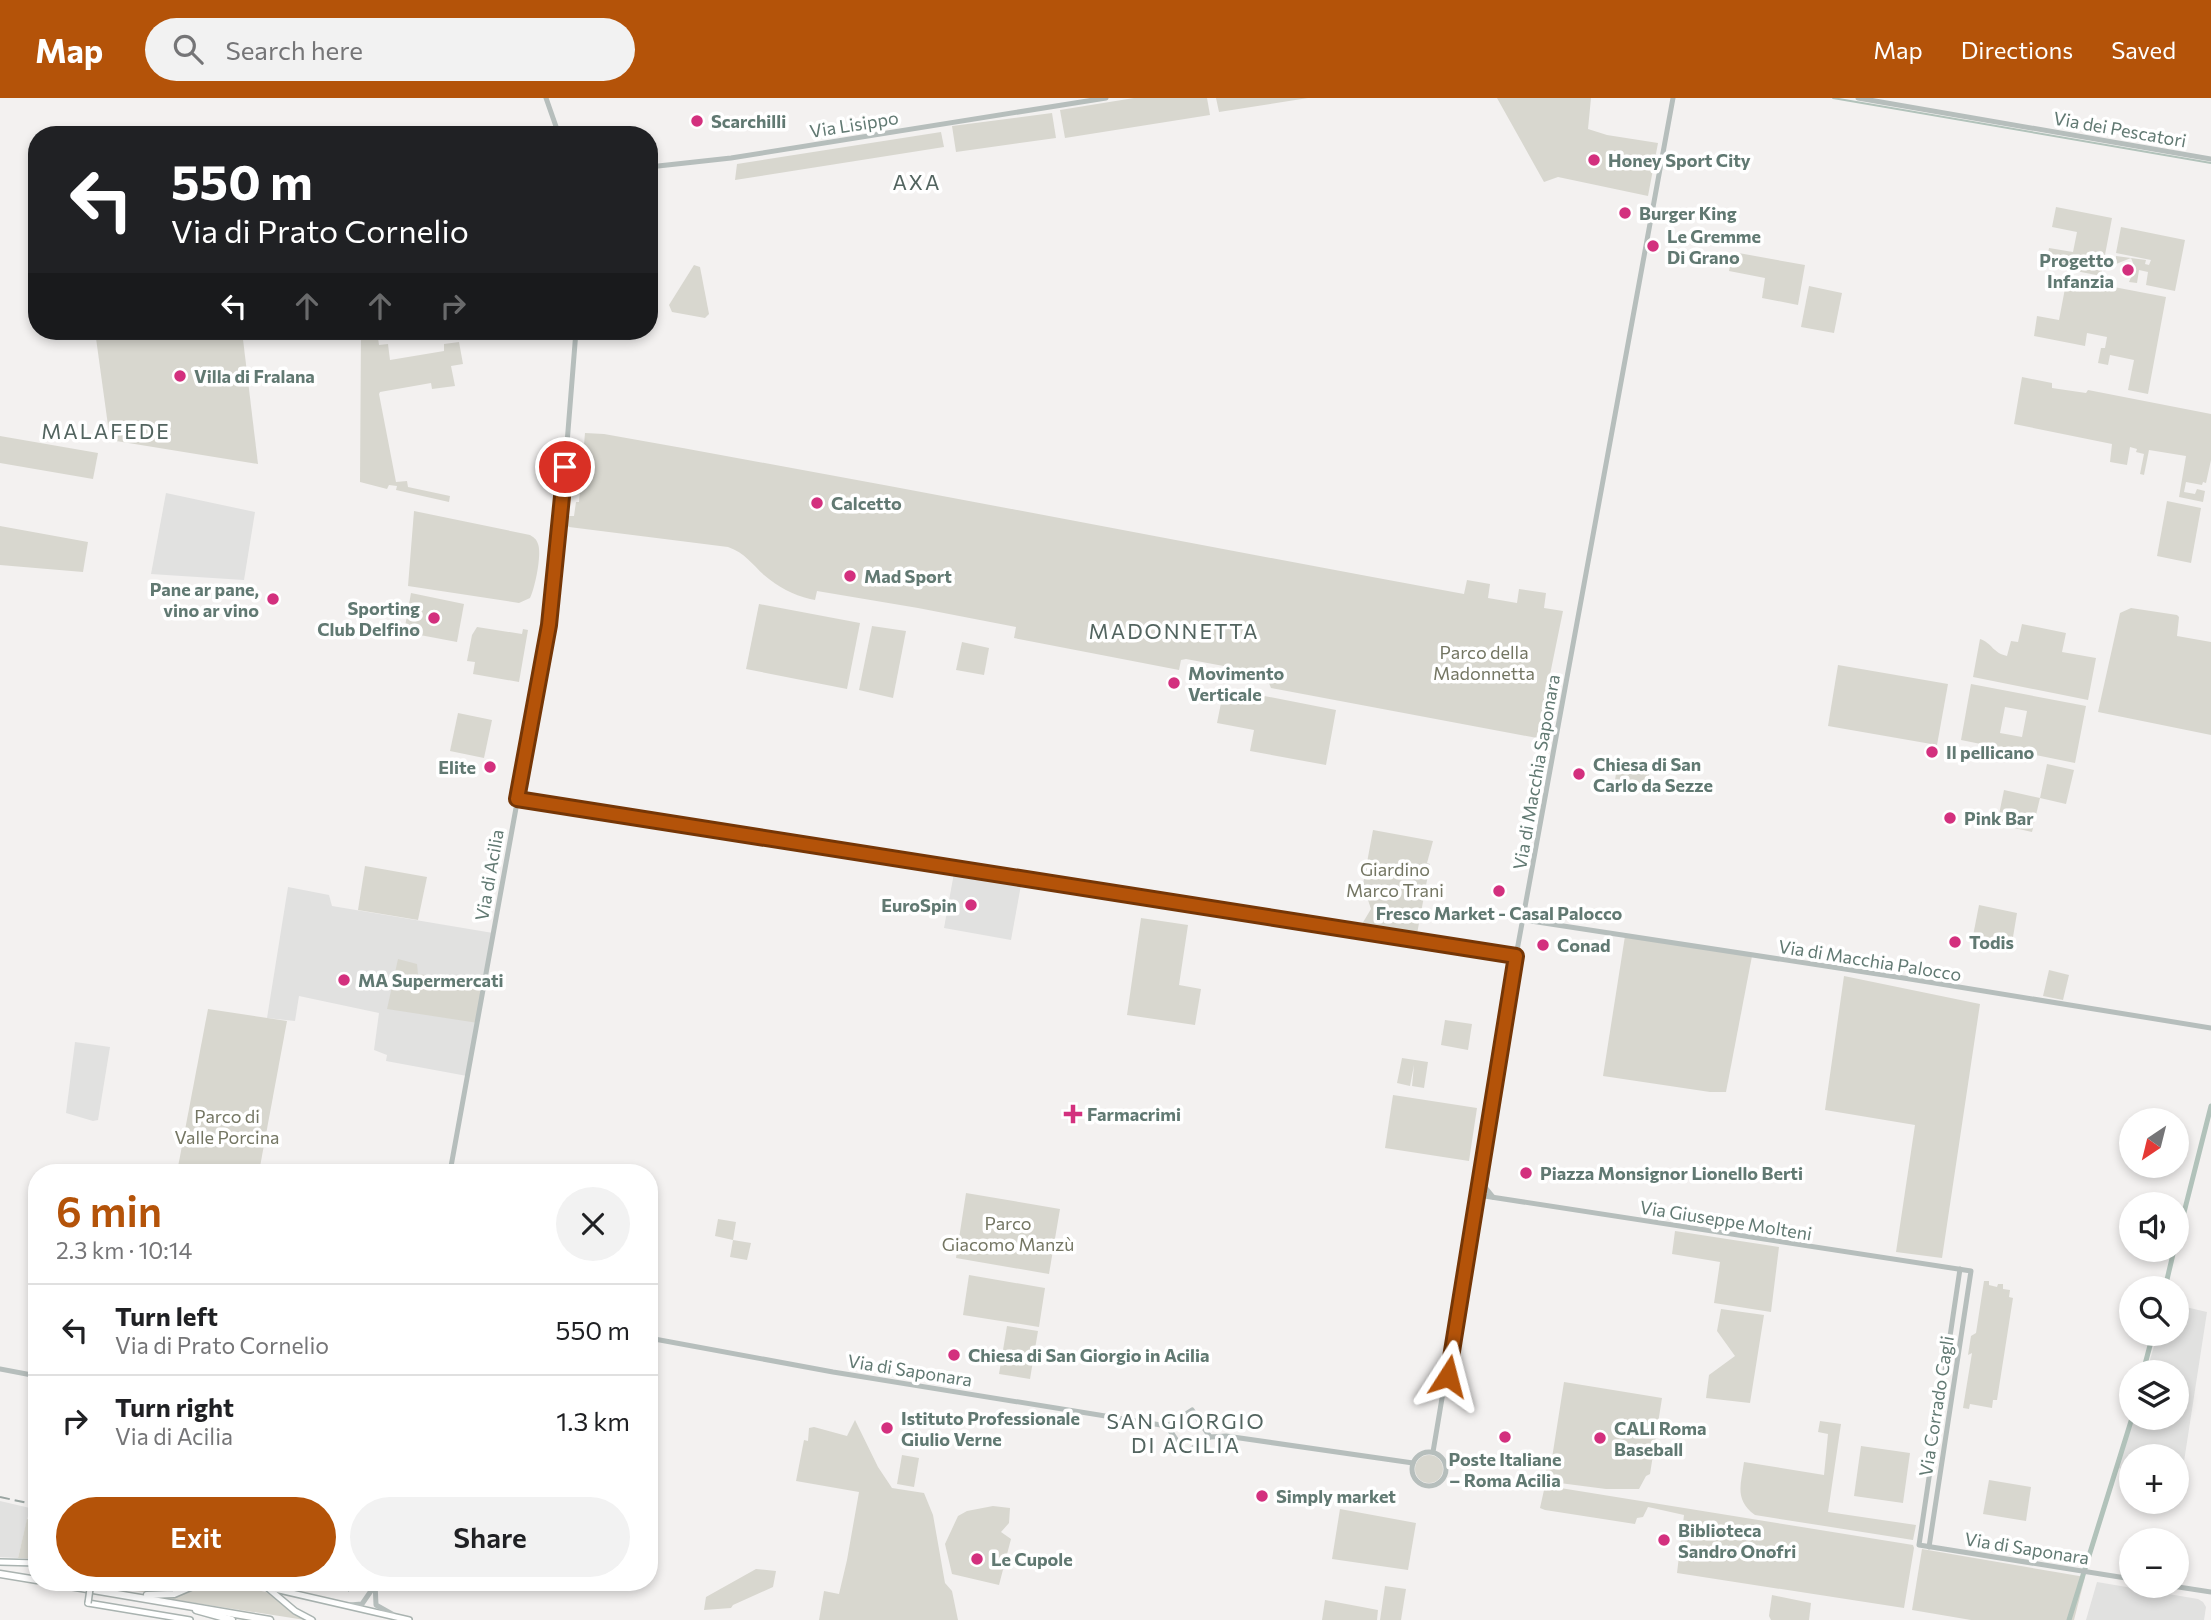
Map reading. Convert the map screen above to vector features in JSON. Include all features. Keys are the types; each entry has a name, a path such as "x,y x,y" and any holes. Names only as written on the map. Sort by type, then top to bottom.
{"main road":[{"path":"0,1562 28,1563"},
{"path":"0,1574 28,1579"},
{"path":"90,1591 88,1603 190,1620"},
{"path":"98,1591 270,1620"},
{"path":"116,1594 169,1595 179,1591"},
{"path":"272,1591 296,1611 312,1620"},
{"path":"287,1591 407,1620"},
{"path":"177,1603 232,1620"}],"street":[{"path":"547,98 556,126"},
{"name":"Via Lisippo","path":"658,166 731,158 1106,98"},
{"name":"Via di Macchia Saponara","path":"1433,1452 1516,956 1673,98"},
{"name":"Via dei Pescatori","path":"1858,98 2211,159"},
{"path":"721,159 727,167"},
{"name":"Via di Acilia","path":"451,1164 551,607 575,340"},
{"path":"517,799 1516,956"},
{"name":"Via di Macchia Palocco","path":"1524,920 2211,1028"},
{"path":"1480,1181 1493,1198"},
{"name":"Via Giuseppe Molteni","path":"1478,1195 1971,1270"},
{"name":"Via Corrado Cagli","path":"1919,1545 1961,1269"},
{"name":"Via Corrado Cagli","path":"1929,1546 1971,1270"},
{"name":"Via di Saponara","path":"658,1340 833,1372 1167,1426"},
{"path":"0,1370 28,1375"},
{"path":"1210,1437 1192,1410 1167,1426 1185,1453 1210,1437 1231,1436 1413,1463"},
{"path":"1433,1452 1443,1458 1447,1467 1445,1477 1439,1484 1430,1486 1419,1483 1413,1474 1413,1463 1419,1455 1433,1452"},
{"name":"Via di Saponara","path":"1919,1545 2119,1577"},
{"path":"2189,1589 2211,1592"},
{"path":"344,1605 362,1604 370,1591"},
{"path":"375,1591 378,1607 407,1620"}],"shaded area":[{"path":"166,493 255,512 244,580 151,574"},
{"path":"954,873 1021,885 1011,940 944,928"},
{"path":"288,887 329,895 332,906 493,933 467,1076 386,1061 387,1055 374,1050 379,1013 299,996 295,1021 267,1018"},
{"path":"75,1042 110,1047 98,1120 66,1113"},
{"path":"2189,1308 2207,1312 2189,1429 2189,1360 2150,1360 2154,1346 2189,1346"},
{"path":"2129,1430 2189,1430 2187,1444 2125,1444"},
{"path":"0,1501 28,1508 18,1558 0,1557"},
{"path":"2097,1582 2119,1586 2119,1598 2189,1597 2198,1599 2206,1607 2204,1620 2086,1620"}],"green space":[{"path":"1134,98 1207,98 1210,115 1065,138 1060,110"},
{"path":"1216,98 1308,98 1219,112"},
{"name":"Honey Sport City","path":"1497,98 1591,98 1588,129 1607,135 1658,143 1648,196 1558,177 1544,182"},
{"path":"1052,113 1056,138 956,152 952,126"},
{"path":"941,132 944,147 735,180 737,164"},
{"path":"2056,207 2112,218 2101,276 2046,265 2049,248 2073,252 2077,232 2052,227"},
{"path":"2121,227 2185,240 2175,291 2146,285 2148,272 2139,270 2137,283 2129,282 2135,268 2131,258 2146,260 2145,264 2149,265 2151,260 2116,253"},
{"path":"1733,252 1805,265 1798,305 1762,298 1765,278 1729,271"},
{"path":"2116,256 2131,258 2116,264"},
{"path":"694,265 700,267 709,314 705,318 672,312 669,305"},
{"path":"2067,278 2166,297 2148,394 2128,390 2134,360 2110,355 2108,365 2098,363 2107,337 2087,333 2085,346 2034,336 2037,316 2059,320"},
{"path":"1809,286 1842,293 1834,333 1801,327"},
{"path":"96,340 243,340 258,464 110,440"},
{"path":"361,340 378,340 379,345 388,344 390,360 444,351 444,344 459,342 463,364 451,366 455,386 432,389 431,383 379,394 396,482 407,481 408,487 450,496 449,502 396,490 397,486 389,485 387,489 360,482"},
{"path":"2022,377 2052,383 2052,388 2086,393 2088,390 2211,414 2211,460 2206,483 2203,482 2202,485 2186,482 2184,492 2195,494 2197,489 2205,491 2203,502 2179,497 2186,456 2149,450 2144,475 2140,474 2144,454 2136,452 2137,449 2130,447 2127,465 2110,462 2112,444 2014,424"},
{"name":"Parco della Madonnetta","path":"585,433 712,453 1464,594 1467,580 1490,584 1488,598 1517,603 1519,589 1546,593 1544,608 1563,611 1537,738 1271,688 1266,676 1261,673 1186,659 1181,660 1179,670 1014,638 1016,627 918,608 817,591 815,600 810,599 780,587 744,556 728,547 569,527 565,523 565,516 574,516 576,502 579,502"},
{"path":"0,436 98,453 93,479 0,463"},
{"path":"2167,501 2201,508 2191,563 2157,556"},
{"path":"414,511 534,538 538,544 539,555 530,598 519,603 408,586"},
{"path":"0,526 88,542 83,572 0,565"},
{"name":"Sporting Club Delfino","path":"411,593 464,604 457,642 404,632"},
{"path":"759,604 860,623 847,689 746,669"},
{"path":"2131,608 2177,615 2177,636 2211,642 2211,735 2098,712 2120,613"},
{"path":"2022,624 2066,633 2062,652 2096,658 2088,700 1973,677 1980,639 2007,656 2011,641 2018,642"},
{"path":"872,626 906,631 893,698 859,690"},
{"path":"477,627 522,634 523,629 528,630 519,682 473,674 475,662 467,661 472,635"},
{"path":"962,642 989,648 984,675 956,670"},
{"path":"1838,665 1948,684 1937,745 1828,726"},
{"path":"1971,684 2086,706 2075,763 1961,740","holes":["2005,707 2027,711 2022,737 2000,733"]},
{"path":"1224,688 1336,710 1326,765 1250,751 1254,730 1217,723"},
{"path":"458,713 492,720 484,758 450,751"},
{"path":"1618,763 1650,769 1647,786 1615,780"},
{"path":"2047,764 2074,770 2066,804 2040,798"},
{"path":"2004,790 2040,798 2032,832 1997,824"},
{"name":"Giardino Marco Trani","path":"1373,830 1433,841 1427,863 1430,864 1417,934 1362,924 1371,909 1368,900 1361,895"},
{"path":"365,866 427,877 418,920 358,910"},
{"path":"1979,905 2017,913 2011,949 1972,941"},
{"path":"1141,918 1188,925 1179,985 1201,989 1195,1025 1127,1015"},
{"path":"1625,936 1752,956 1726,1092 1603,1076"},
{"path":"398,959 417,964 418,974 484,984 478,1023 387,1009"},
{"path":"2049,970 2069,975 2063,1000 2043,996"},
{"path":"1844,976 1980,1004 1942,1258 1896,1252 1915,1125 1825,1110"},
{"name":"Parco di Valle Porcina","path":"208,1009 287,1021 260,1164 179,1164"},
{"path":"1445,1020 1472,1024 1468,1050 1441,1045"},
{"path":"1402,1058 1428,1062 1424,1088 1412,1086 1414,1065 1410,1086 1397,1083"},
{"path":"1393,1095 1477,1108 1469,1161 1385,1148"},
{"name":"Parco Giacomo Manzù","path":"966,1193 1060,1209 1049,1274 956,1258"},
{"path":"718,1219 736,1222 733,1240 715,1236"},
{"path":"1675,1231 1779,1247 1771,1312 1714,1303 1720,1262 1672,1254"},
{"path":"733,1240 751,1243 747,1260 730,1257"},
{"path":"969,1275 1045,1288 1039,1327 963,1315"},
{"path":"1984,1281 1997,1287 1998,1284 2003,1284 2003,1289 2010,1290 2009,1297 2013,1298 1997,1400 1993,1400 1992,1408 1970,1404 1969,1409 1963,1408 1972,1353 1968,1355 1971,1336 1976,1333"},
{"path":"1721,1309 1764,1315 1750,1403 1706,1398 1709,1375 1735,1356 1717,1331"},
{"path":"1007,1326 1038,1331 1030,1379 999,1374"},
{"path":"1564,1382 1662,1398 1650,1474 1639,1489 1606,1489 1544,1481 1548,1461 1552,1458"},
{"path":"855,1420 878,1467 892,1488 924,1493 933,1515 945,1583 952,1591 958,1620 819,1620 824,1591 839,1594 859,1492 796,1481 804,1440 808,1441 809,1428 847,1436"},
{"path":"1820,1421 1841,1424 1828,1512 1916,1525 1913,1540 1755,1515 1748,1509 1740,1491 1744,1462 1824,1475 1828,1434 1818,1432"},
{"path":"1861,1446 1910,1453 1903,1503 1854,1496"},
{"path":"902,1455 919,1458 914,1487 897,1484"},
{"path":"1429,1455 1439,1459 1443,1469 1439,1479 1429,1483 1419,1479 1415,1469 1419,1459"},
{"path":"1989,1480 2031,1487 2026,1521 1983,1514"},
{"path":"1548,1486 1913,1545 1904,1608 1677,1573 1684,1515 1648,1507 1643,1517 1637,1518 1635,1524 1545,1510 1540,1508 1544,1490"},
{"name":"Le Cupole","path":"993,1506 1010,1508 1009,1523 1001,1532 1011,1539 999,1585 952,1574 945,1544 958,1516 967,1511"},
{"path":"1340,1509 1416,1523 1408,1570 1332,1559"},
{"path":"27,1519 28,1519 28,1559 18,1558"},
{"path":"1922,1549 2085,1577 2074,1620 1971,1620 1912,1610"},
{"path":"756,1569 776,1571 773,1587 731,1608 704,1610 706,1597"},
{"path":"1385,1586 1406,1589 1401,1620 1380,1620"},
{"path":"135,1591 174,1591 172,1592"},
{"path":"192,1591 261,1591 305,1620 170,1599"},
{"path":"1772,1595 1811,1603 1809,1620 1771,1620 1769,1616"},
{"path":"1325,1600 1378,1610 1377,1620 1322,1620"}],"waterway":[{"path":"1833,98 2211,163"},
{"path":"1138,892 1214,904"},
{"path":"2189,1193 2211,1106"},
{"path":"2168,1276 2171,1262"},
{"path":"2146,1360 2150,1346"},
{"path":"2069,1620 2128,1430"}],"railway":[{"path":"0,1497 28,1503"}],"place":[{"name":"Scarchilli","path":"697,121"},
{"name":"Honey Sport City","path":"1594,160"},
{"name":"Burger King","path":"1625,213"},
{"name":"Le Gremme Di Grano","path":"1653,246"},
{"name":"Progetto Infanzia","path":"2128,270"},
{"name":"Villa di Fralana","path":"180,376"},
{"name":"Calcetto","path":"817,503"},
{"name":"Mad Sport","path":"850,576"},
{"name":"Pane ar pane, vino ar vino","path":"273,599"},
{"name":"Sporting Club Delfino","path":"434,618"},
{"name":"Movimento Verticale","path":"1174,683"},
{"name":"Il pellicano","path":"1932,752"},
{"name":"Elite","path":"490,767"},
{"name":"Chiesa di San Carlo da Sezze","path":"1579,774"},
{"name":"Pink Bar","path":"1950,818"},
{"name":"Fresco Market - Casal Palocco","path":"1499,891"},
{"name":"EuroSpin","path":"971,905"},
{"name":"Todis","path":"1955,942"},
{"name":"Conad","path":"1543,945"},
{"name":"MA Supermercati","path":"344,980"},
{"name":"Farmacrimi","path":"1073,1114"},
{"name":"Piazza Monsignor Lionello Berti","path":"1526,1173"},
{"name":"Chiesa di San Giorgio in Acilia","path":"954,1355"},
{"name":"Istituto Professionale Giulio Verne","path":"887,1428"},
{"name":"Poste Italiane – Roma Acilia","path":"1505,1437"},
{"name":"CALI Roma Baseball","path":"1600,1438"},
{"name":"Simply market","path":"1262,1496"},
{"name":"Biblioteca Sandro Onofri","path":"1664,1540"},
{"name":"Le Cupole","path":"977,1559"}],"district":[{"name":"AXA","path":"917,181"},
{"name":"MALAFEDE","path":"106,430"},
{"name":"MADONNETTA","path":"1174,630"},
{"name":"SAN GIORGIO DI ACILIA","path":"1186,1432"}],"route":[{"path":"565,467 549,625 517,799 866,856 1516,956 1448,1376"}]}
